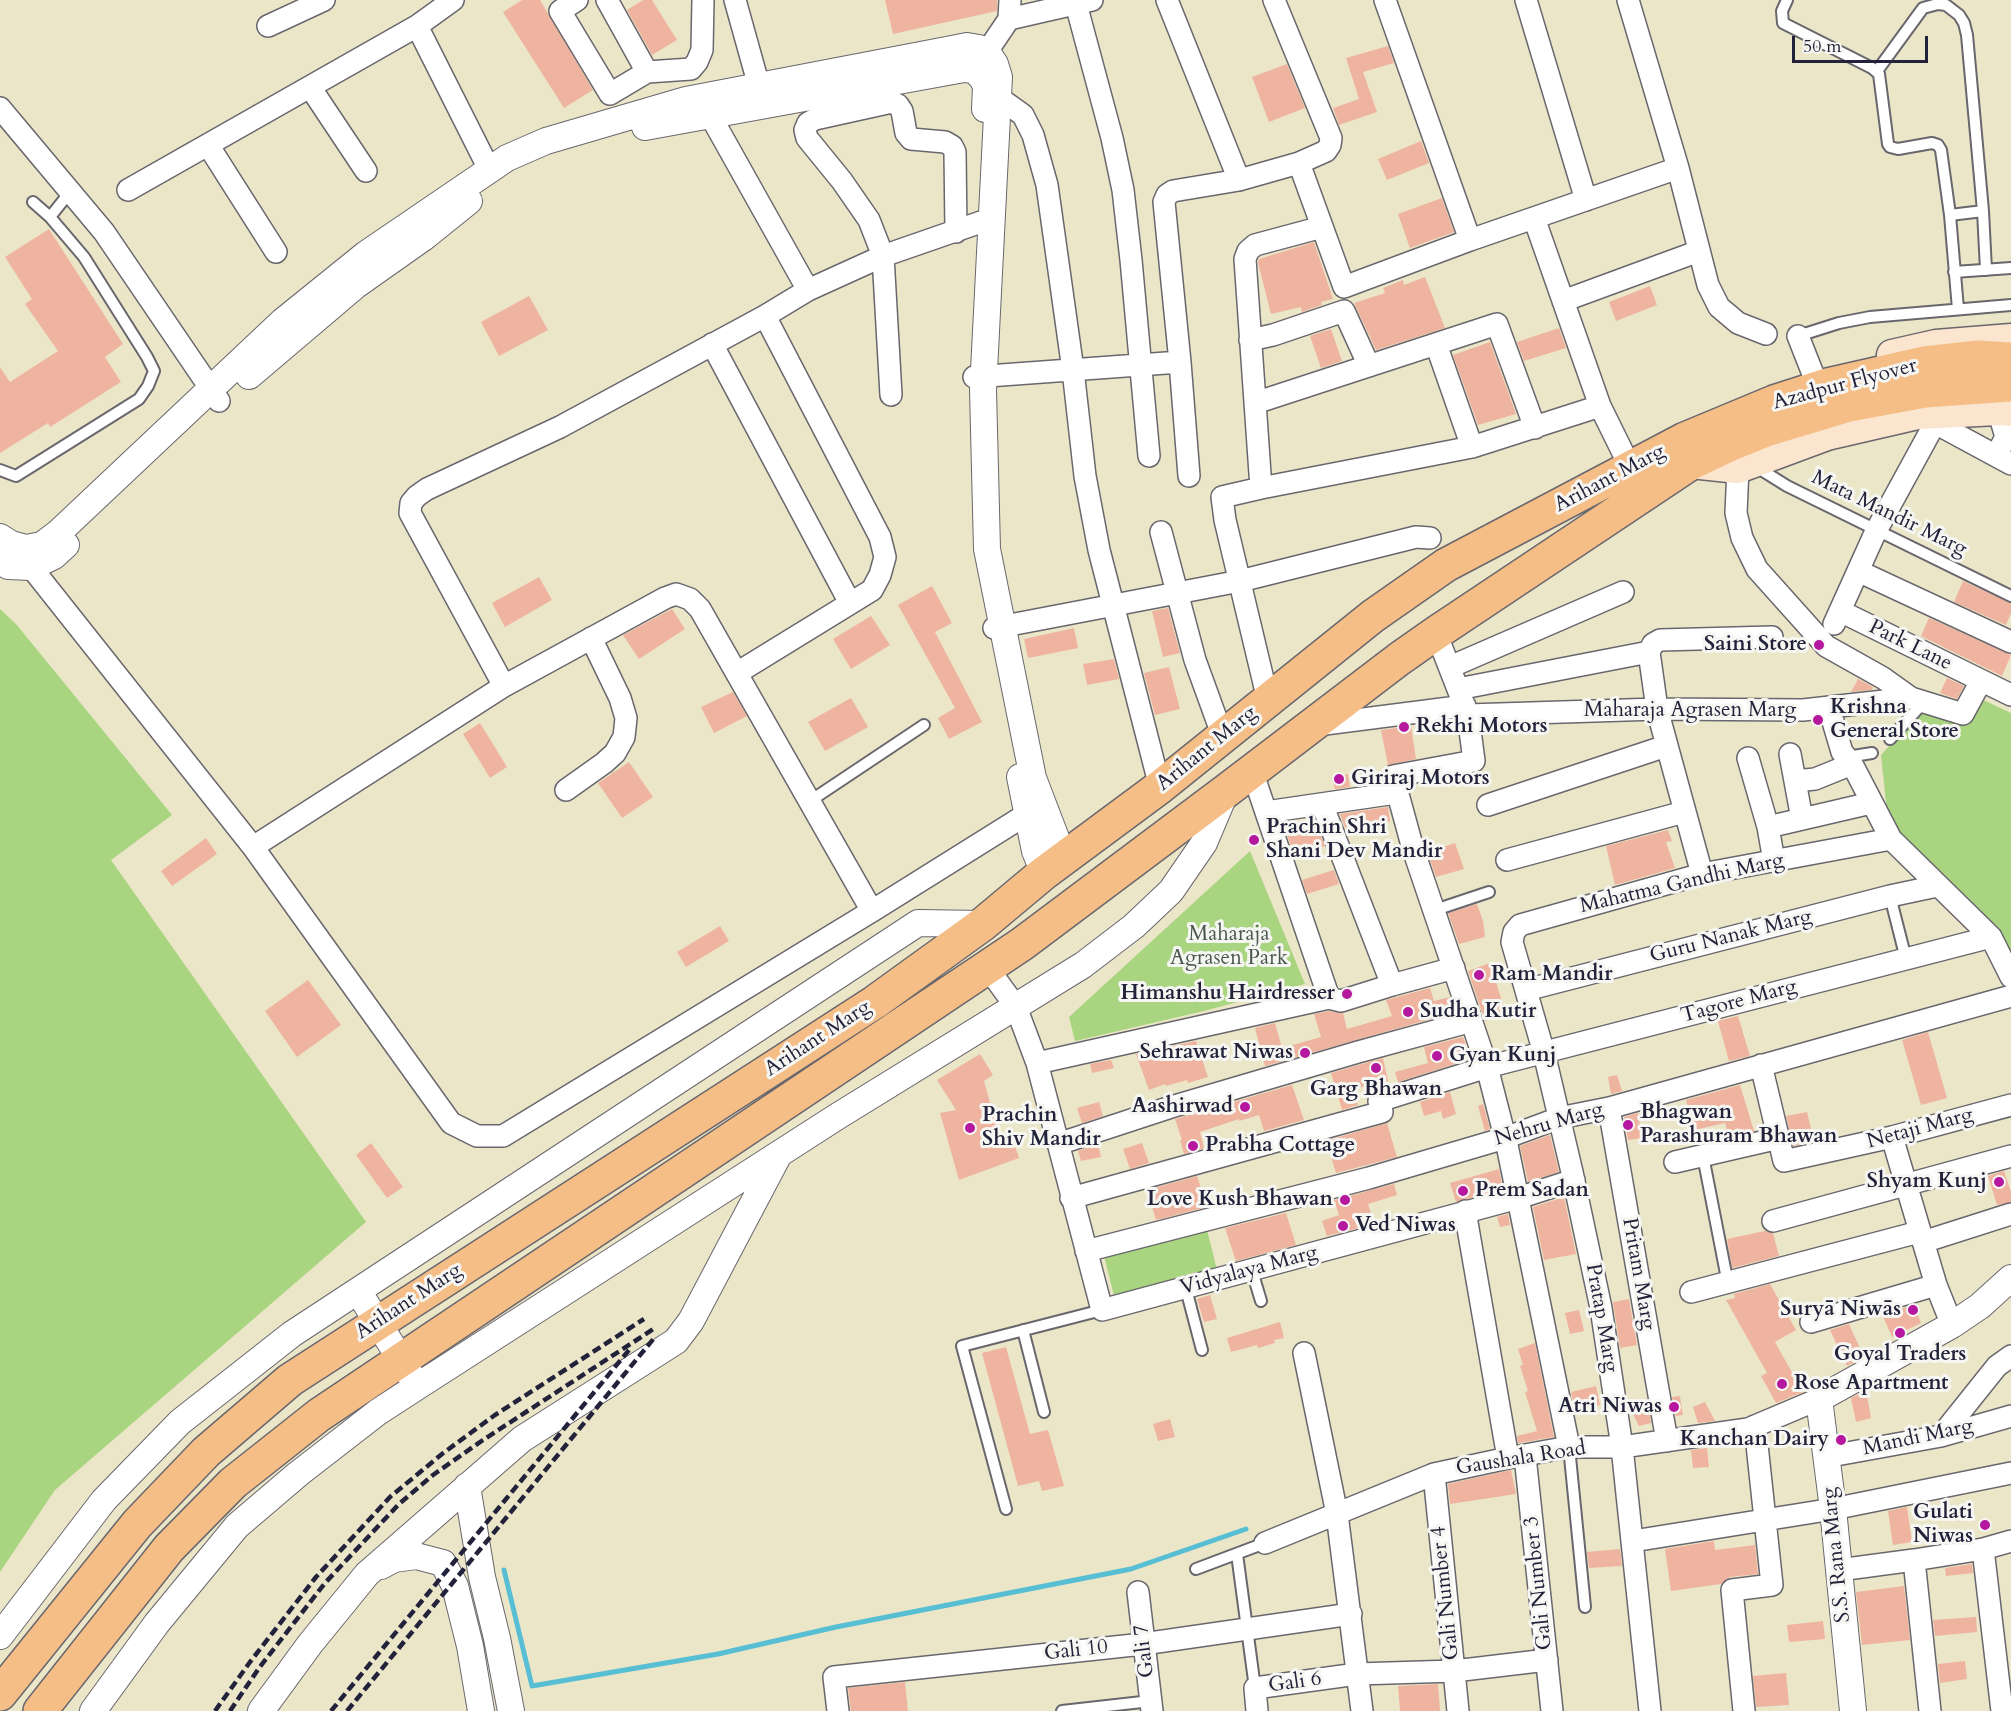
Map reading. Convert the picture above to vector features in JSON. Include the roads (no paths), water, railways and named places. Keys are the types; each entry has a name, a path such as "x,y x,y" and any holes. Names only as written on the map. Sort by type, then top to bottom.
{"main road":[{"path":"2007,416 1926,419 1827,435 1744,466 1688,451 1703,416 1813,374 1936,345 2011,339"},
{"name":"Azadpur Flyover","path":"1688,451 1761,419 1827,385 1924,363 1978,357 2011,358"},
{"name":"Azadpur Flyover","path":"1761,419 1924,391 2007,416"},
{"name":"Arihant Marg","path":"0,1694 137,1524 206,1452 290,1380 875,1002 983,924 1054,866 1160,787 1373,616 1446,566 1631,469 1688,451"},
{"name":"Arihant Marg","path":"40,1711 169,1548 233,1483 319,1414 409,1373 1063,914 1399,659 1688,451"}],"street":[{"path":"268,26 324,0"},
{"path":"129,190 417,26 453,0"},
{"path":"577,0 560,11 610,94 647,72 691,69 702,50 703,0"},
{"path":"607,0 647,72"},
{"path":"735,0 761,96"},
{"path":"1167,0 1239,180"},
{"path":"1189,476 1164,201 1173,191 1239,180 1299,163 1326,151 1330,145 1331,138 1274,0"},
{"path":"1385,0 1470,240"},
{"path":"1526,0 1586,200"},
{"path":"1628,0 1678,168 1708,285 1719,307 1738,323 1766,334"},
{"path":"987,221 986,86 982,78 980,62 1010,9 1084,2 1123,190 1149,456"},
{"path":"417,26 489,169"},
{"path":"0,560 8,566 31,567 54,556 214,395 283,321 366,254 507,158 546,141 686,100 761,96 953,70 980,62 995,64 999,77 998,97 987,221 979,377 979,556 1054,866"},
{"path":"310,87 366,171"},
{"path":"0,537 11,544 26,548 42,545 214,395 497,180 542,160 631,130 710,115 761,96"},
{"path":"998,97 1023,115 1034,135 1047,185 1073,370 1085,476 1099,550 1160,787"},
{"path":"891,394 883,256 869,220 842,181 807,138 805,130 808,123 815,118 892,102 898,105 902,111 906,133 911,139 945,142 952,146 957,159 956,232"},
{"path":"0,108 104,232 214,395"},
{"path":"710,115 808,290"},
{"path":"208,145 276,252"},
{"path":"1299,163 1344,287 1470,240 1678,168"},
{"path":"1534,218 1600,406 1631,469"},
{"path":"504,686 410,513 411,503 427,489 560,427 765,316 808,290 883,256 987,221"},
{"path":"1261,488 1245,259 1248,251 1255,245 1322,227"},
{"path":"1563,301 1699,251"},
{"path":"1250,340 1273,335 1344,311 1369,366"},
{"path":"737,673 872,590 880,575 885,557 880,537 765,316"},
{"path":"1255,403 1497,324 1535,428"},
{"path":"1798,336 1813,374"},
{"path":"712,344 850,603"},
{"path":"1436,344 1472,447"},
{"path":"979,377 1180,362"},
{"path":"1268,700 1225,520 1222,497 1472,447 1600,406"},
{"path":"2007,416 2004,460 1926,419 1858,571 2011,642"},
{"path":"1744,466 1736,513 1742,538 1757,569 1826,646 1918,700 1962,714 1981,681"},
{"path":"1161,532 1195,660 1223,737"},
{"path":"998,627 1240,581 1416,537 1430,538"},
{"path":"31,567 253,847 452,1123 477,1136 503,1136 1027,814"},
{"name":"Park Lane","path":"1858,571 1837,618 2011,695"},
{"path":"1450,666 1623,592"},
{"path":"253,847 504,686 676,594 690,599 700,609 872,911"},
{"path":"998,627 1027,814 1035,851 1054,866"},
{"path":"1437,633 1464,703 1474,761 1393,776 1413,849 1487,1067 1518,1198 1569,1447"},
{"path":"1702,874 1657,709 1649,652 1653,644 1660,640 1772,637"},
{"path":"566,790 604,764 615,753 624,737 626,718 620,698 591,638"},
{"path":"1311,726 1464,703 1649,652"},
{"name":"Maharaja Agrasen Marg","path":"1464,703 1657,709 1803,710 1918,700"},
{"path":"1829,708 1842,752 1849,760 1891,839 1991,937 2011,977"},
{"path":"1488,805 1666,746"},
{"path":"1790,754 1802,819"},
{"path":"1748,758 1768,827 1774,861"},
{"path":"1795,781 1815,779 1849,760"},
{"path":"1252,771 1329,998"},
{"path":"93,1711 157,1623 237,1526 298,1474 360,1426 409,1373 778,1155 1083,964 1134,926 1171,891 1204,843 1226,791"},
{"path":"1266,812 1396,793"},
{"path":"1768,827 1871,803"},
{"path":"1322,804 1392,985"},
{"path":"1507,860 1684,812"},
{"name":"Mahatma Gandhi Marg","path":"1514,932 1520,924 1702,874 1891,839"},
{"name":"Guru Nanak Marg","path":"1526,990 1890,896 1937,886"},
{"path":"0,1636 104,1500 180,1422 292,1334 918,923 983,924"},
{"name":"Pratap Marg","path":"1514,932 1512,942 1544,1053 1601,1308 1622,1447 1650,1711"},
{"name":"Tagore Marg","path":"1071,1198 1382,1112 1379,1101 1487,1067 1991,937"},
{"path":"987,967 1016,1007 1037,1063 1102,1311"},
{"path":"1037,1063 1329,998 1341,1001 1454,968"},
{"name":"Nehru Marg","path":"1086,1251 1358,1181 1505,1138 1559,1118 1609,1108 2011,996"},
{"path":"1058,1144 1171,1107 1472,1021"},
{"name":"Netaji Marg","path":"1761,1065 1784,1161 1892,1137 2011,1105"},
{"name":"Pritam Marg","path":"1609,1108 1668,1441"},
{"path":"1892,1137 1936,1285 1952,1325"},
{"path":"1675,1162 1779,1138"},
{"path":"261,1711 310,1644 367,1574 522,1439 676,1341 691,1321 778,1155"},
{"path":"1773,1221 2011,1156"},
{"name":"Vidyalaya Marg","path":"1102,1311 1518,1198 1574,1180"},
{"name":"Gali Number 3","path":"1465,1211 1517,1457 1547,1660 1552,1711"},
{"path":"1691,1292 2011,1214"},
{"path":"1819,1399 1952,1325 1980,1306 2011,1278"},
{"path":"1811,1322 1936,1285"},
{"path":"358,1291 409,1373"},
{"path":"1304,1353 1337,1514 1362,1711"},
{"path":"1941,1436 1997,1366 2011,1356"},
{"name":"Gaushala Road","path":"1265,1542 1434,1474 1569,1447 1622,1447 1755,1426 1819,1399"},
{"name":"S.S. Rana Marg","path":"1819,1399 1833,1509 1853,1711"},
{"name":"Mandi Marg","path":"1825,1457 1941,1436 2011,1416"},
{"path":"1744,1711 1732,1590 1772,1585 1755,1426"},
{"path":"1633,1541 1833,1509 2011,1473"},
{"name":"Gali Number 4","path":"1434,1474 1458,1711"},
{"path":"467,1486 482,1577 511,1711"},
{"path":"1839,1570 1914,1560 2011,1541"},
{"path":"1983,1548 2002,1711"},
{"path":"367,1574 394,1559 416,1556 443,1563 455,1586 470,1646 481,1711"},
{"path":"1914,1560 1930,1711"},
{"path":"455,1586 482,1577"},
{"name":"Gali 7","path":"1138,1592 1152,1706"},
{"name":"Gali 10","path":"838,1711 834,1677 1143,1644 1351,1614"},
{"name":"Gali 6","path":"1257,1711 1255,1688 1358,1674 1454,1671 1547,1660"}],"lane":[{"path":"1787,0 1782,11 1783,23 1876,71 1880,77 1890,147 1898,149 1932,143 1938,145 1941,150 1950,215 1958,309"},
{"path":"1876,71 1923,8 1938,4 1946,5 1959,15 1964,23 1983,211 1986,270"},
{"path":"50,217 70,192"},
{"path":"0,470 16,476 139,399 154,371 84,257 50,217 33,202"},
{"path":"1950,215 1983,211"},
{"path":"1954,273 2011,268"},
{"path":"1798,336 1839,323 1870,317 2011,306"},
{"name":"Mata Mandir Marg","path":"1744,466 2011,596"},
{"path":"1890,739 1918,700"},
{"path":"810,801 924,725"},
{"path":"1849,760 1872,753"},
{"path":"1435,910 1489,892"},
{"path":"1890,896 1906,959"},
{"path":"1703,1156 1728,1284"},
{"path":"1252,1271 1261,1301"},
{"path":"1186,1289 1202,1350"},
{"path":"1006,1509 962,1346 1102,1311"},
{"path":"1023,1330 1044,1412"},
{"path":"1569,1447 1585,1607"},
{"path":"1196,1569 1265,1542"},
{"path":"1237,1554 1255,1688"},
{"path":"1062,1711 1152,1706"}],"waterway":[{"path":"504,1570 532,1686 718,1654 836,1627 1131,1569 1246,1529"}],"railway":[{"path":"215,1711 316,1577 390,1497 442,1454 495,1415 644,1319"},
{"path":"230,1711 259,1668 325,1583 399,1504 433,1475 483,1440 655,1328"},
{"path":"347,1711 655,1337"},
{"path":"331,1711 629,1350"}],"place":[{"name":"Saini Store","path":"1819,645"},
{"name":"Krishna General Store","path":"1818,720"},
{"name":"Rekhi Motors","path":"1404,727"},
{"name":"Giriraj Motors","path":"1339,779"},
{"name":"Prachin Shri Shani Dev Mandir","path":"1254,840"},
{"name":"Ram Mandir","path":"1479,975"},
{"name":"Himanshu Hairdresser","path":"1347,994"},
{"name":"Sudha Kutir","path":"1408,1012"},
{"name":"Sehrawat Niwas","path":"1305,1053"},
{"name":"Gyan Kunj","path":"1437,1056"},
{"name":"Garg Bhawan","path":"1376,1068"},
{"name":"Aashirwad","path":"1245,1107"},
{"name":"Bhagwan Parashuram Bhawan","path":"1628,1125"},
{"name":"Prachin Shiv Mandir","path":"970,1128"},
{"name":"Prabha Cottage","path":"1193,1146"},
{"name":"Shyam Kunj","path":"1999,1182"},
{"name":"Prem Sadan","path":"1463,1191"},
{"name":"Love Kush Bhawan","path":"1345,1200"},
{"name":"Ved Niwas","path":"1343,1226"},
{"name":"Suryā Niwās","path":"1913,1310"},
{"name":"Goyal Traders","path":"1900,1333"},
{"name":"Rose Apartment","path":"1782,1384"},
{"name":"Atri Niwas","path":"1674,1407"},
{"name":"Kanchan Dairy","path":"1841,1440"},
{"name":"Gulati Niwas","path":"1985,1525"}],"park label":[{"name":"Maharaja Agrasen Park","path":"1229,947"}]}
